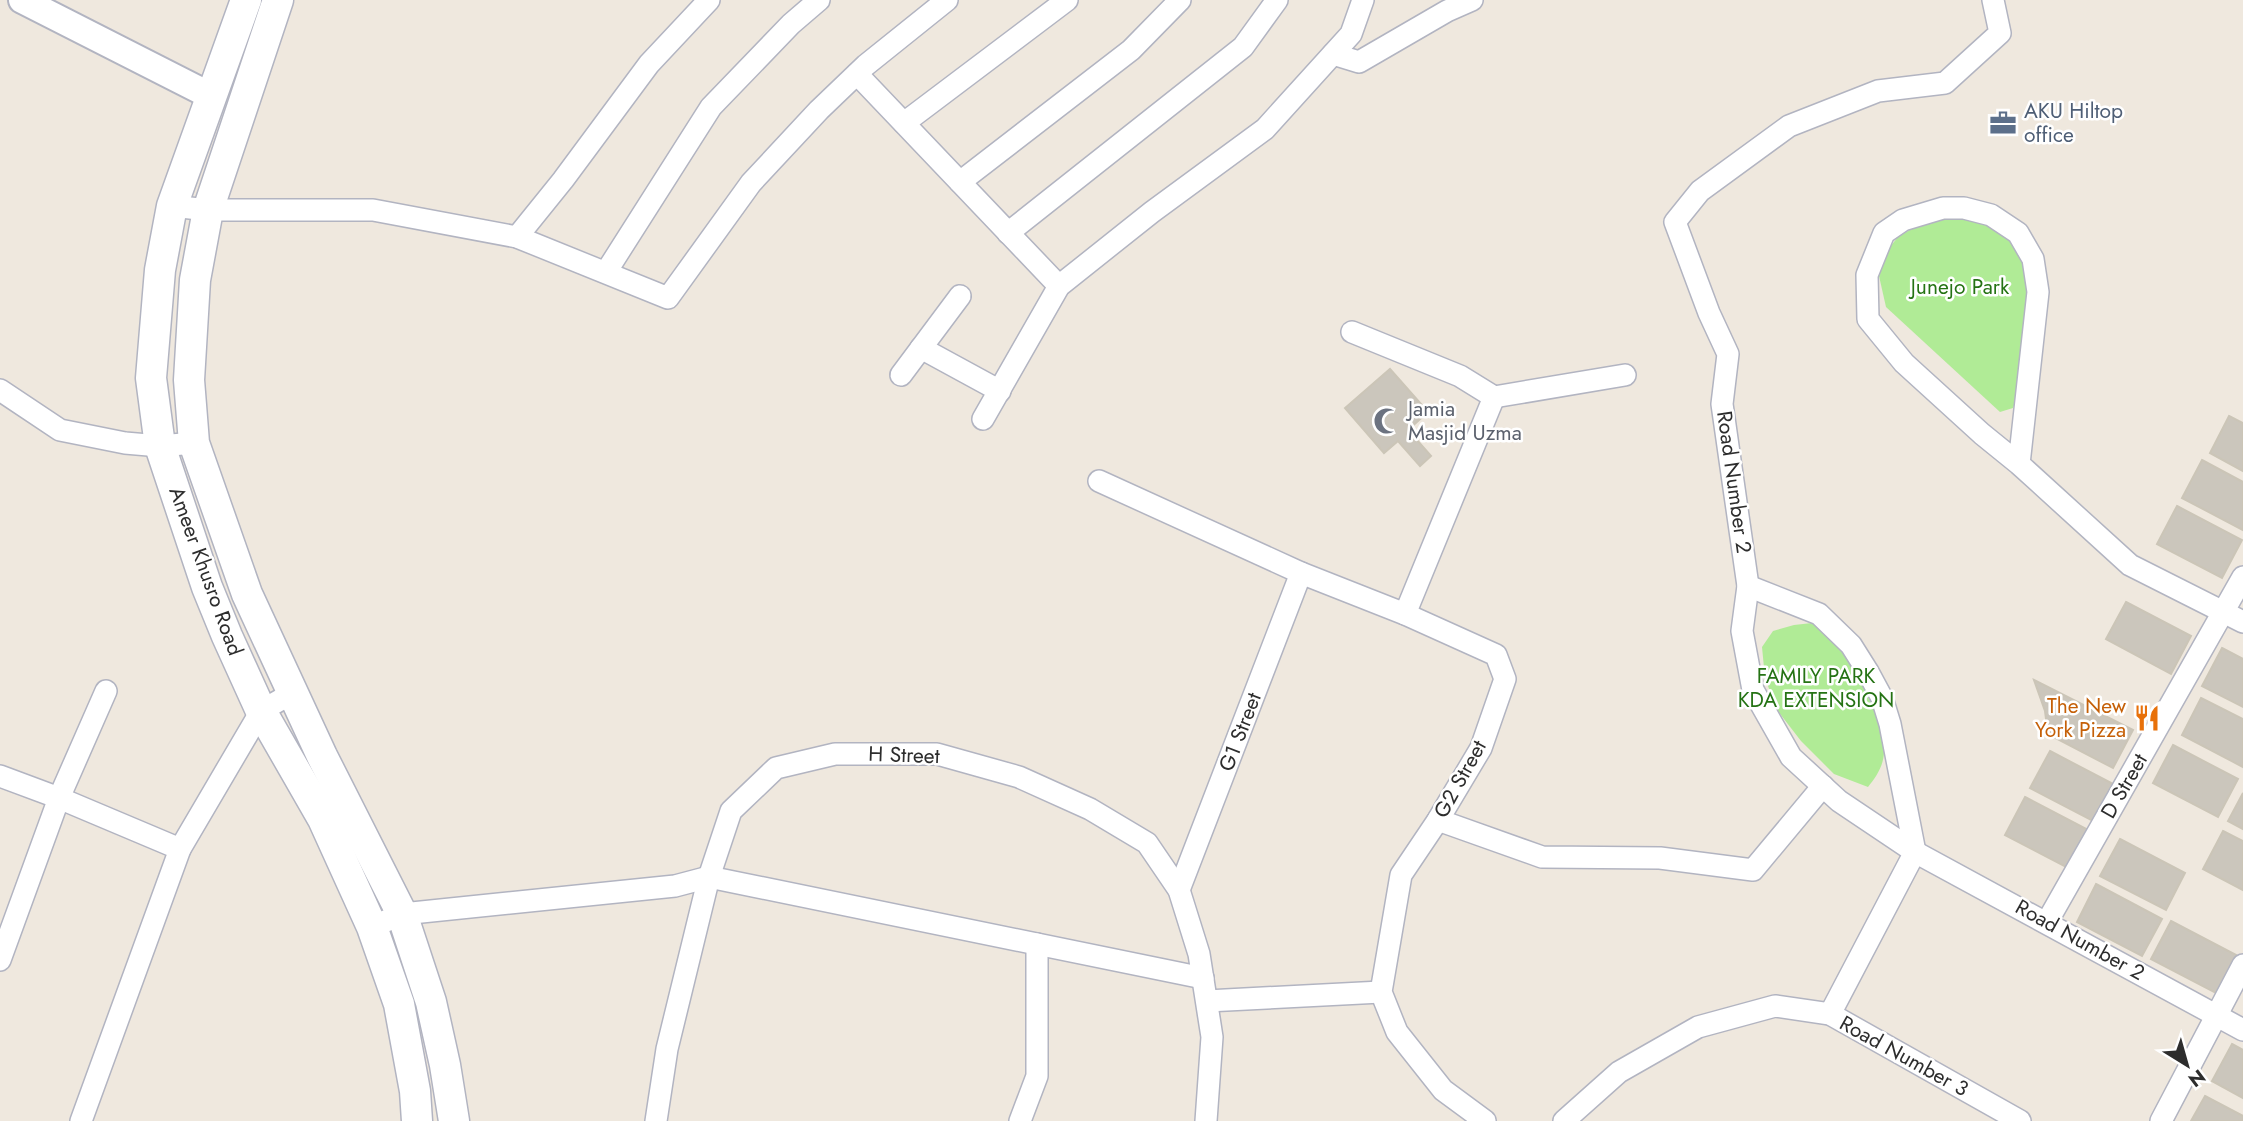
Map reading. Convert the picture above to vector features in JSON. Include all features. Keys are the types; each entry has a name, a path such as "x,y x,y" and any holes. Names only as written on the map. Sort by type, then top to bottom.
{"main road":[{"name":"Ameer Khusro Road","path":"246,0 172,206 160,270 151,378 160,446 207,587 261,711 323,819 372,928 399,1004 415,1091 416,1121"},
{"name":"Ameer Khusro Road","path":"278,0 208,210 195,280 190,355 189,380 194,443 247,594 321,756 402,914 431,1002 454,1121"},
{"path":"237,126 211,95 250,86"}],"street":[{"path":"22,0 211,95"},
{"path":"517,237 564,180 649,64 709,0"},
{"path":"606,272 711,107 791,24 819,0"},
{"path":"172,206 208,210 373,210 517,237 668,298 751,183 819,110 857,74 947,0"},
{"path":"904,123 1067,0"},
{"path":"960,182 1131,50 1180,0"},
{"path":"1008,233 1243,47 1277,0"},
{"path":"983,419 1059,286 1152,212 1265,129 1351,34 1363,0"},
{"path":"1333,54 1359,62 1447,11 1472,0"},
{"name":"Road Number 2","path":"1993,0 2000,33 1945,83 1878,91 1788,126 1700,191 1675,222 1727,354 1722,404 1748,586 1742,631 1753,691 1791,757 1839,801 1915,852 2243,1030"},
{"path":"857,74 1059,286"},
{"path":"2019,464 2038,292 2033,260 2018,233 1991,215 1964,208 1943,208 1903,220 1884,233 1867,275 1868,319 1904,363 2130,565 2243,622"},
{"path":"901,375 960,296"},
{"path":"1352,332 1460,376 1494,397 1625,375"},
{"path":"921,348 1000,391"},
{"path":"0,390 60,430 125,443 160,446 194,443"},
{"path":"1405,614 1494,397"},
{"name":"G2 Street","path":"1099,481 1301,573 1405,614 1496,655 1505,679 1481,748 1401,875 1381,992"},
{"name":"G1 Street","path":"1179,890 1301,573"},
{"name":"D Street","path":"2047,922 2243,577"},
{"path":"1748,586 1819,614 1851,645 1868,672 1882,698 1890,724 1915,852 1830,1014"},
{"path":"0,960 59,798 106,691"},
{"path":"81,1121 180,849 261,711 294,692"},
{"name":"H Street","path":"656,1121 667,1049 709,877 731,811 776,768 835,754 937,754 1019,777 1090,809 1147,842 1179,890 1199,954 1212,1037 1206,1121"},
{"path":"0,776 180,849"},
{"path":"1438,820 1542,857 1660,858 1753,870 1823,786"},
{"path":"372,928 402,914 676,886 709,877 1203,978"},
{"path":"1020,1121 1037,1076 1037,944"},
{"path":"2161,1121 2243,965"},
{"path":"1207,1001 1381,992 1397,1032 1443,1090 1485,1121"},
{"name":"Road Number 3","path":"1564,1121 1619,1072 1698,1027 1775,1006 1830,1014 2020,1121"}],"green space":[{"name":"Junejo Park","path":"1954,217 1987,225 2012,242 2026,269 2028,313 2020,392 2013,408 2000,412 1886,307 1879,276 1885,253 1898,237 1923,222"},
{"name":"FAMILY PARK KDA EXTENSION","path":"1812,623 1838,643 1855,665 1876,710 1884,740 1884,753 1879,772 1868,787 1834,774 1801,741 1777,710 1765,678 1762,647 1773,631"}],"building":[{"name":"Jamia Masjid Uzma","path":"1390,369 1428,412 1408,430 1431,456 1420,466 1398,441 1384,453 1345,408"},
{"path":"2229,416 2243,423 2243,471 2210,453"},
{"path":"2202,460 2243,482 2243,530 2182,498"},
{"path":"2177,506 2242,540 2222,578 2157,544"},
{"path":"2126,602 2191,636 2171,674 2106,639"},
{"path":"2222,648 2243,659 2243,707 2202,686"},
{"path":"2034,680 2133,730 2113,768 2048,734 2045,711"},
{"path":"2201,698 2243,719 2243,767 2182,735"},
{"path":"2173,745 2238,779 2218,817 2153,783"},
{"path":"2050,751 2115,785 2095,822 2030,788"},
{"path":"2243,793 2243,829 2228,821"},
{"path":"2025,797 2090,831 2070,869 2005,835"},
{"path":"2223,831 2243,841 2243,890 2203,869"},
{"path":"2120,839 2185,873 2166,910 2100,876"},
{"path":"2096,884 2162,919 2142,956 2077,922"},
{"path":"2171,921 2236,955 2216,993 2151,959"},
{"path":"2232,1044 2243,1050 2243,1098 2212,1081"},
{"path":"2205,1096 2243,1116 2243,1121 2191,1121"}],"place":[{"name":"AKU Hiltop office","path":"2003,123"},
{"name":"Jamia Masjid Uzma","path":"1387,421"},
{"name":"The New York Pizza","path":"2147,718"}]}
